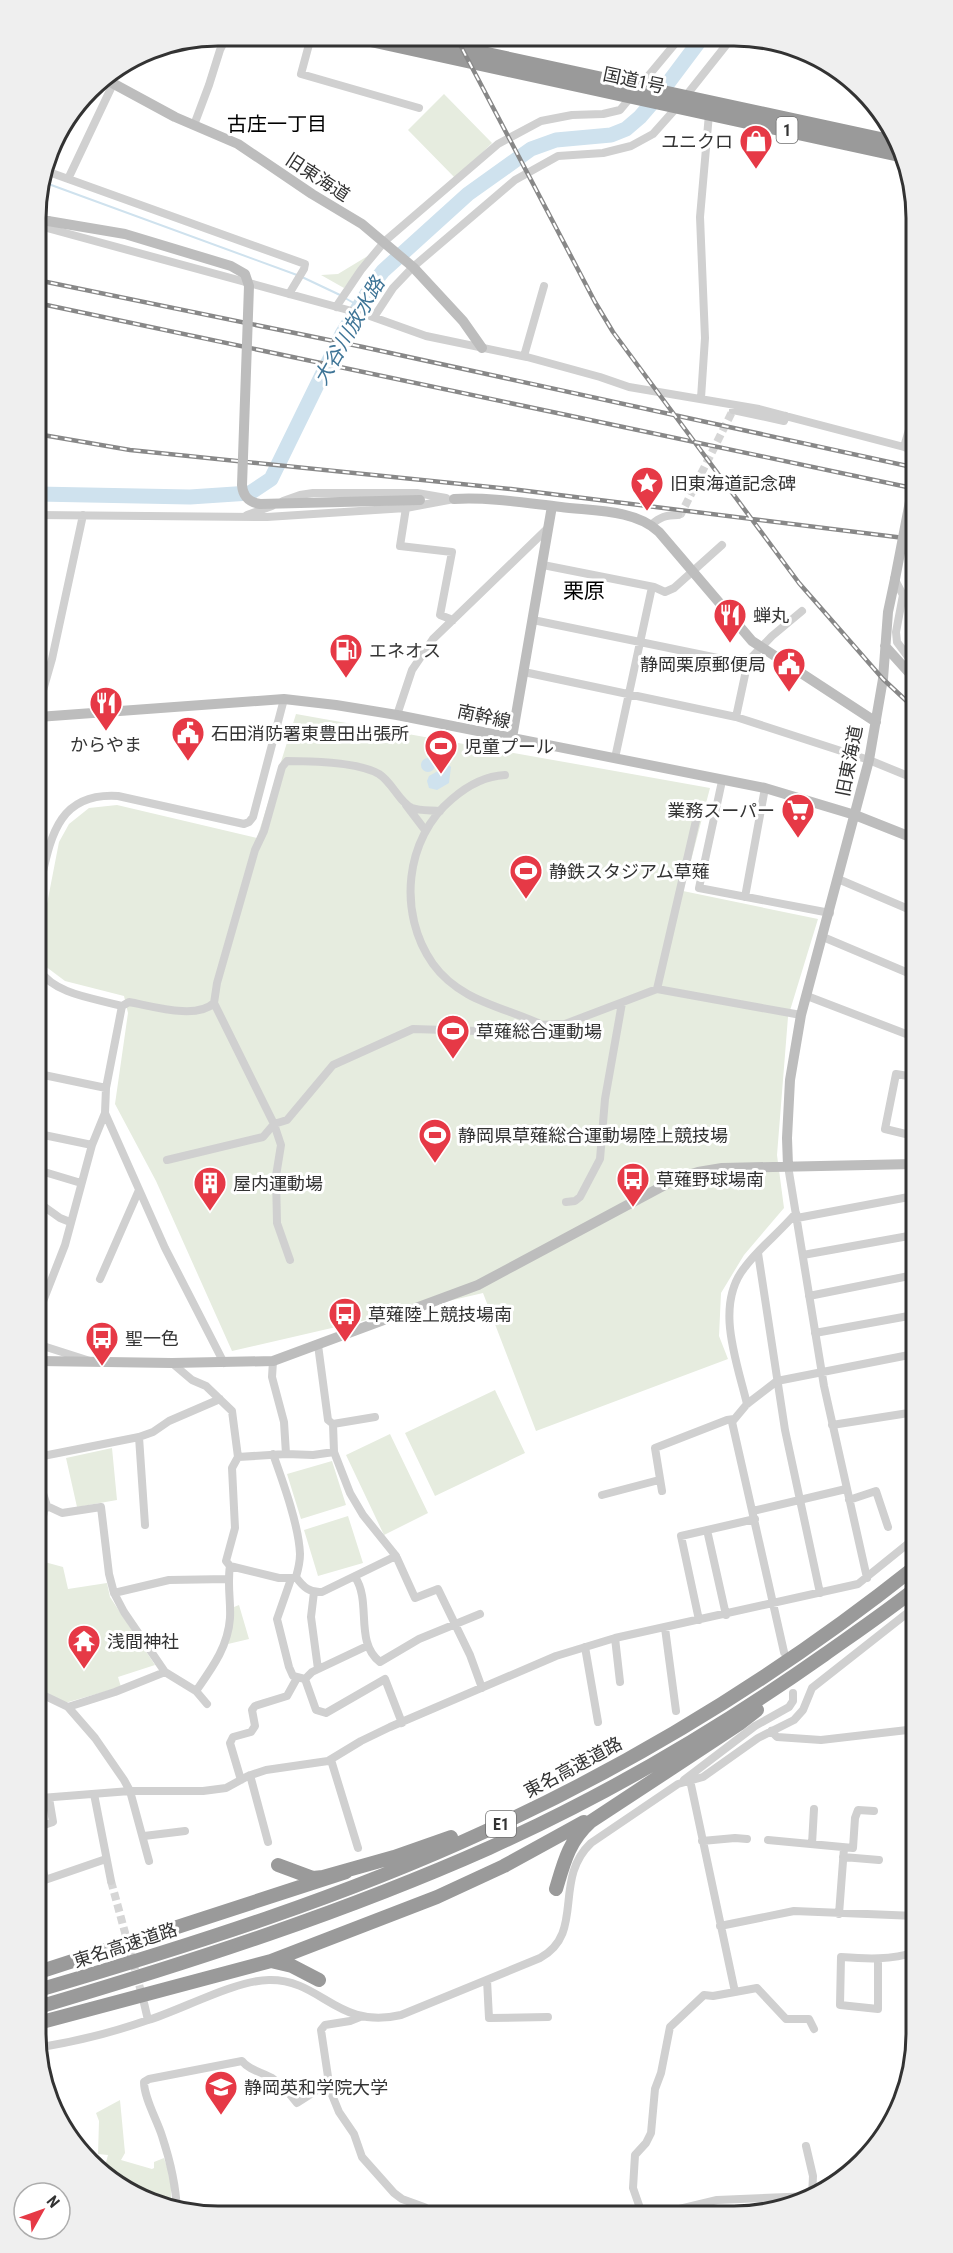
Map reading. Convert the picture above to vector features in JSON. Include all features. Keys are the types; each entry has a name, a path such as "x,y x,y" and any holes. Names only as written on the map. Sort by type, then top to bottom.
{"highway":[{"name":"国道1号","path":"402,46 887,141"},
{"name":"国道1号","path":"448,46 636,93"},
{"name":"国道1号","path":"678,101 709,114 893,154"},
{"name":"東名高速道路","path":"46,1988 115,1968 327,1896 451,1846 553,1798 667,1737 750,1687 854,1614 906,1574"},
{"name":"東名高速道路","path":"46,2005 133,1979 334,1911 490,1847 619,1783 684,1747 796,1675 906,1595"},
{"path":"556,1889 564,1860 576,1836 591,1822 739,1724 892,1607"},
{"path":"46,2021 270,1960 437,1897 485,1875 582,1824 637,1791"},
{"path":"46,1970 464,1833 553,1798"},
{"path":"278,1865 313,1878 346,1872"},
{"path":"270,1960 292,1966 319,1980"}],"street":[{"path":"194,125 222,46"},
{"path":"309,46 301,74 419,108"},
{"path":"479,53 481,46"},
{"path":"338,307 361,270 385,242 498,144 541,121 620,110 673,46"},
{"path":"372,317 393,288 413,267 515,180 558,156 603,153 631,146 653,134 725,46"},
{"name":"旧東海道","path":"112,83 194,125 238,144 312,194 362,224 413,267 463,321 482,348"},
{"path":"68,179 105,89"},
{"path":"701,398 705,338 700,217 709,114"},
{"path":"52,173 305,264 289,294"},
{"path":"47,222 125,234 231,266 245,274 249,286 242,485 247,499 260,504 500,499 622,515 651,525 667,515 678,515"},
{"path":"47,228 338,307 426,336 524,357 629,387 759,409 906,447"},
{"path":"524,357 544,286"},
{"path":"733,410 784,421 786,416"},
{"path":"239,517 287,499 313,493 417,493 454,499"},
{"path":"287,499 280,508 282,513 290,516"},
{"path":"47,515 290,516 406,508 454,499"},
{"path":"512,738 552,506"},
{"path":"406,508 400,546 452,552 440,615 453,620"},
{"path":"47,677 83,515"},
{"path":"876,722 883,679 888,612 906,520"},
{"name":"旧東海道","path":"651,525 745,633 760,647 876,722 869,760 824,937 801,1015 790,1080 788,1166"},
{"path":"397,715 412,670 433,639 549,527"},
{"path":"543,565 652,587 665,592 670,591 722,545"},
{"path":"894,579 903,595 896,632 897,642 906,654"},
{"path":"615,758 652,587"},
{"path":"736,717 747,664 760,647 801,611"},
{"path":"533,620 747,664"},
{"path":"885,646 906,669"},
{"path":"524,672 736,717 869,760 906,775"},
{"path":"47,856 52,833 62,818 74,806 88,799 105,795 244,824 249,822 253,817 284,699"},
{"name":"南幹線","path":"47,716 284,699 397,715 765,788 855,815 906,835"},
{"path":"290,1260 277,1223 276,1176 281,1145 274,1124 214,1003 217,983 255,850 264,831 282,767 287,761 328,763 379,774 393,786 425,830"},
{"path":"505,775 491,777 471,785 453,797 425,830 412,869 414,921 426,952 444,976 468,996 542,1024"},
{"path":"722,780 699,888 830,913"},
{"path":"745,897 765,788"},
{"path":"406,805 418,809 440,811"},
{"path":"657,989 698,812"},
{"path":"838,879 906,907"},
{"path":"824,937 906,972"},
{"path":"47,980 59,988 122,1006 129,1002 194,1012 208,1009 214,1003"},
{"path":"167,1160 263,1137 274,1124 287,1120 333,1065 413,1029 478,1031 542,1024 565,1024 657,989 801,1015"},
{"path":"807,996 906,1034"},
{"path":"566,1202 575,1201 580,1197 600,1159 605,1099 622,1003"},
{"path":"46,1292 64,1245 92,1145 105,1113 106,1089 122,1006"},
{"path":"906,1076 896,1074 885,1130 906,1134"},
{"path":"47,1076 106,1089"},
{"path":"105,1113 165,1248 224,1363"},
{"path":"46,1136 92,1145"},
{"path":"46,1361 224,1363 273,1361 478,1285 676,1179 698,1172 722,1168 906,1164"},
{"path":"788,1166 821,1371 867,1578"},
{"path":"46,1172 81,1184"},
{"path":"100,1279 140,1190"},
{"path":"747,1404 729,1313 732,1290 738,1277 758,1253 797,1216 906,1197"},
{"path":"46,1208 70,1222"},
{"path":"803,1255 906,1236"},
{"path":"758,1253 784,1430 820,1593"},
{"path":"810,1296 906,1277"},
{"path":"815,1333 906,1316"},
{"path":"318,1345 328,1420 333,1424 375,1418"},
{"path":"46,1347 91,1361"},
{"path":"784,1652 732,1422 747,1404 777,1381 906,1356"},
{"path":"273,1361 272,1377 284,1422 286,1454"},
{"path":"172,1363 192,1380 206,1386 232,1411 238,1457 232,1468 235,1528 226,1561 230,1566 294,1578 314,1593 322,1592 396,1557"},
{"path":"46,1455 139,1437 220,1399"},
{"path":"832,1425 906,1413"},
{"path":"662,1491 655,1448 734,1419"},
{"path":"333,1424 334,1452 350,1493 363,1515 396,1557 415,1598 438,1588 470,1655 482,1688"},
{"path":"139,1437 146,1526"},
{"path":"238,1457 273,1454 313,1455 334,1452"},
{"path":"273,1454 286,1491 300,1553 294,1578 277,1619 289,1667 301,1679 316,1710 326,1713 385,1679 402,1723"},
{"path":"602,1495 659,1480"},
{"path":"699,1620 681,1536 800,1500 846,1489"},
{"path":"849,1500 876,1491 888,1527"},
{"path":"47,1506 62,1513 101,1507 109,1574 114,1593 124,1612 165,1672 196,1690 207,1704"},
{"path":"707,1530 726,1615"},
{"path":"46,1798 130,1791 203,1791 226,1788 250,1775 266,1770 331,1760 361,1741 545,1660 615,1638 773,1605 858,1584 906,1546"},
{"path":"196,1690 219,1657 226,1639 230,1619 228,1579 230,1566"},
{"path":"355,1577 362,1590 368,1646 380,1662 409,1644 480,1614"},
{"path":"114,1593 169,1580 228,1579"},
{"path":"314,1593 311,1617 318,1669"},
{"path":"678,1784 708,1773 771,1731 794,1720 803,1710 812,1688 906,1614"},
{"path":"665,1628 676,1711"},
{"path":"615,1638 620,1682"},
{"path":"242,1780 230,1743 233,1737 251,1732 255,1726 252,1710 255,1706 287,1696 301,1679 368,1646"},
{"path":"585,1647 598,1722"},
{"path":"68,1707 115,1692 165,1672"},
{"path":"47,2046 73,2042 148,2020 245,1984 267,1980 290,1983 360,2017 379,2019 401,2015 540,1958 555,1948 565,1929 574,1868 585,1849 678,1784 747,1731 789,1707 793,1701 793,1693"},
{"path":"46,1696 68,1707 95,1738 130,1791 149,1861"},
{"path":"771,1731 777,1737 821,1740 906,1730"},
{"path":"331,1760 358,1848"},
{"path":"250,1775 268,1842"},
{"path":"690,1780 735,1992"},
{"path":"94,1794 111,1881"},
{"path":"46,1801 53,1822 46,1824"},
{"path":"812,1844 814,1809"},
{"path":"768,1840 854,1848 858,1810 874,1810"},
{"path":"144,1836 185,1831"},
{"path":"702,1841 747,1839"},
{"path":"839,1914 844,1848"},
{"path":"843,1857 879,1860"},
{"path":"46,1879 106,1859"},
{"path":"720,1926 794,1911 906,1916"},
{"path":"878,1960 878,2009 840,2006 841,1957 878,1960 906,1955"},
{"path":"487,1980 489,2018 548,2016"},
{"path":"639,2206 633,2188 635,2155 646,2143 651,2133 655,2089 661,2073 670,2026 704,1995 713,1996 757,1988 786,2019 808,2019 814,2029"},
{"path":"144,2003 148,2020"},
{"path":"360,2017 351,2021 325,2025 321,2030 330,2090 339,2112 354,2134 362,2157 402,2199 421,2206"},
{"path":"176,2200 173,2179 162,2136 144,2091 144,2082 149,2079 242,2061 246,2067 271,2078 284,2087 297,2103 319,2089 330,2090"},
{"path":"806,2146 813,2176 812,2188"},
{"path":"692,2206 717,2200 776,2202"}],"shaded area":[{"path":"444,94 492,143 456,179 408,130"},
{"path":"371,254 344,288 321,275 338,274"},
{"name":"草薙総合運動場","path":"296,714 710,788 683,891 818,919 788,1017 777,1155 784,1208 744,1255 721,1293 719,1336 728,1359 536,1431 483,1293 232,1351 156,1181 115,1104 128,1013 124,996 65,981 47,967 47,906 59,842 69,824 89,808 117,805 257,838"},
{"path":"495,1390 525,1453 435,1496 405,1433"},
{"path":"390,1434 428,1513 384,1535 346,1455"},
{"path":"112,1448 117,1500 77,1507 66,1458"},
{"path":"332,1461 346,1505 301,1519 287,1474"},
{"path":"348,1516 363,1563 318,1576 304,1530"},
{"path":"46,1562 63,1567 68,1589 107,1583 110,1597 155,1665 118,1677 121,1687 65,1703 46,1693"},
{"path":"239,1605 249,1639 228,1644 234,1607"},
{"path":"120,2100 125,2153 121,2160 152,2169 154,2162 164,2158 171,2179 171,2199 142,2189 106,2164 108,2155 98,2154 99,2121 96,2113"}],"water":[{"name":"児童プール","path":"425,758 431,758 435,765 431,772 425,772 421,768 421,762"},
{"name":"児童プール","path":"447,763 451,767 449,783 437,790 429,788 427,781 429,776 438,771 442,764"}],"waterway":[{"name":"大谷川放水路","path":"47,494 190,497 250,493 271,479 342,334 383,271 468,194 531,149 556,140 611,135 626,129 659,95 696,46"},
{"path":"50,185 297,275"},
{"path":"302,277 340,295"},
{"path":"345,298 359,306"}],"tunnel":[{"path":"678,515 681,514 733,410"},
{"path":"111,1881 143,1999"}],"railway":[{"path":"461,46 613,332 799,583 883,679 906,700"},
{"path":"47,282 363,347 906,466"},
{"path":"47,305 906,487"},
{"path":"47,436 130,450 511,489 906,538"}],"place":[{"name":"ユニクロ","path":"756,170"},
{"name":"旧東海道記念碑","path":"647,512"},
{"name":"蝉丸","path":"730,644"},
{"name":"エネオス","path":"346,679"},
{"name":"静岡栗原郵便局","path":"789,693"},
{"name":"からやま","path":"106,732"},
{"name":"石田消防署東豊田出張所","path":"188,762"},
{"name":"児童プール","path":"441,775"},
{"name":"業務スーパー","path":"798,839"},
{"name":"静鉄スタジアム草薙","path":"526,900"},
{"name":"草薙総合運動場","path":"453,1060"},
{"name":"静岡県草薙総合運動場陸上競技場","path":"435,1164"},
{"name":"草薙野球場南","path":"633,1208"},
{"name":"屋内運動場","path":"210,1212"},
{"name":"草薙陸上競技場南","path":"345,1343"},
{"name":"聖一色","path":"102,1367"},
{"name":"浅間神社","path":"84,1670"},
{"name":"静岡英和学院大学","path":"221,2116"}],"district":[{"name":"古庄一丁目","path":"277,124"},
{"name":"栗原","path":"584,591"}]}
